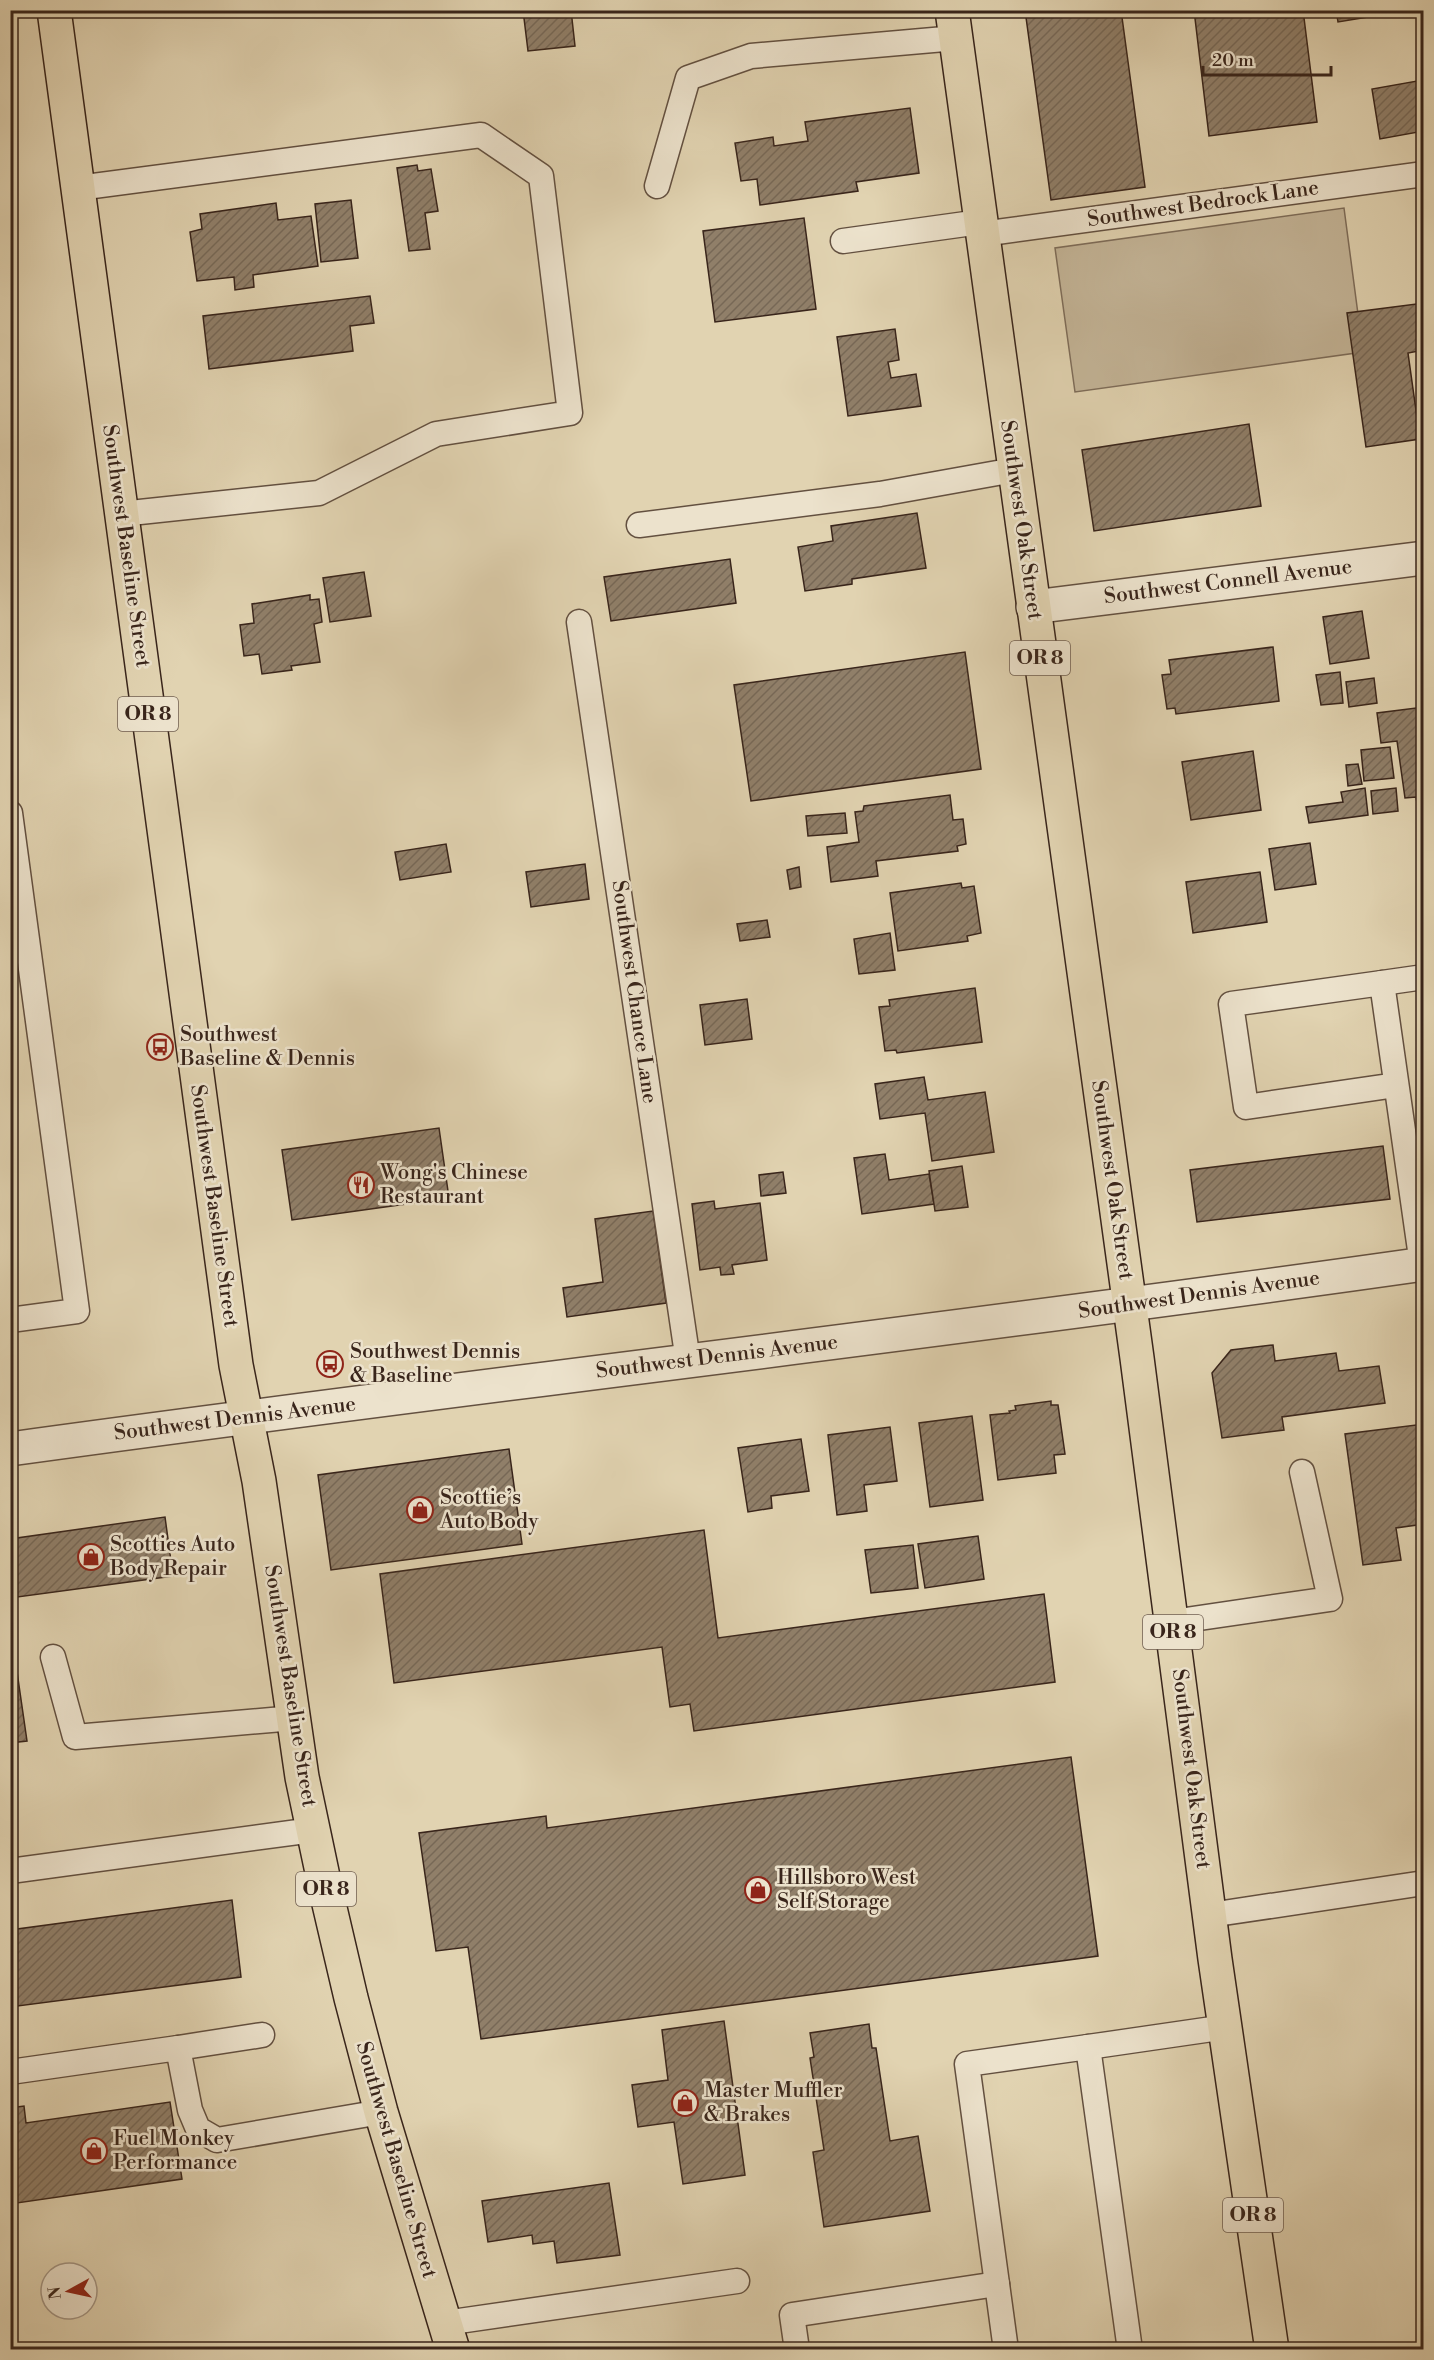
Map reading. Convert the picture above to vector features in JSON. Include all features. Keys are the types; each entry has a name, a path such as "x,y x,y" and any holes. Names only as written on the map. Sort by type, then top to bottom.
{"highway":[{"name":"Southwest Baseline Street","path":"54,10 230,1324 245,1418 259,1481 302,1777 351,1998 381,2112 449,2336"},
{"name":"Southwest Oak Street","path":"954,24 1130,1305 1210,1915 1272,2349"}],"street":[{"name":"Southwest Connell Avenue","path":"1033,607 1424,558"},
{"name":"Southwest Dennis Avenue","path":"10,1449 1130,1305 1423,1264"}],"lane":[{"path":"657,186 688,78 751,56 954,24"},
{"path":"78,188 481,135 541,176 570,412 436,434 319,493 121,514"},
{"name":"Southwest Bedrock Lane","path":"843,241 981,228 1424,174"},
{"path":"639,525 880,494 1014,470"},
{"name":"Southwest Chance Lane","path":"579,622 688,1361"},
{"path":"10,813 77,1311 10,1320"},
{"path":"1396,1085 1246,1107 1231,1004 1424,977"},
{"path":"1382,983 1423,1264"},
{"path":"1172,1622 1330,1599 1302,1472"},
{"path":"53,1657 75,1737 294,1718"},
{"path":"10,1871 313,1830"},
{"path":"1210,1915 1424,1883"},
{"path":"1006,2349 967,2064 1226,2027"},
{"path":"10,2072 262,2035"},
{"path":"1088,2047 1130,2349"},
{"path":"178,2048 190,2110 198,2129 217,2140 381,2112"},
{"path":"449,2336 737,2281"},
{"path":"797,2349 792,2315 997,2284"}],"shaded area":[{"path":"1344,208 1363,352 1075,392 1055,248"}],"building":[{"path":"523,10 571,10 575,46 528,51"},
{"path":"1025,10 1121,10 1145,187 1051,200"},
{"path":"1194,10 1303,10 1317,122 1209,136"},
{"path":"1336,10 1386,10 1386,14 1338,22"},
{"path":"1417,81 1424,131 1380,139 1372,89"},
{"path":"910,108 919,173 856,182 858,191 760,205 757,179 741,181 735,143 773,137 774,146 808,141 805,122"},
{"path":"417,165 418,171 431,169 438,211 425,213 430,249 409,251 397,168"},
{"path":"351,200 358,258 321,262 315,204"},
{"path":"276,203 278,220 311,216 318,266 253,275 254,287 235,290 234,277 197,281 190,232 202,229 200,214"},
{"path":"804,218 816,309 715,322 703,231"},
{"path":"370,296 374,323 350,326 353,351 209,369 203,316"},
{"path":"1424,303 1424,350 1408,353 1420,439 1366,447 1347,313"},
{"path":"895,329 899,360 888,362 891,378 916,374 921,406 848,416 837,337"},
{"path":"1249,424 1261,506 1094,531 1082,450"},
{"path":"917,513 926,568 852,579 852,584 805,591 798,547 833,541 831,526"},
{"path":"730,559 736,603 611,621 604,577"},
{"path":"364,572 371,616 330,622 323,578"},
{"path":"310,595 310,600 319,599 322,622 314,624 320,662 291,666 292,670 262,674 259,654 244,656 240,625 254,623 252,604"},
{"path":"1362,611 1369,658 1330,664 1323,617"},
{"path":"1273,647 1279,701 1176,714 1175,708 1167,709 1162,675 1171,674 1169,660"},
{"path":"965,652 981,769 751,801 734,685"},
{"path":"1340,672 1343,703 1321,705 1316,675"},
{"path":"1374,678 1377,703 1349,707 1346,682"},
{"path":"1424,707 1424,808 1418,809 1416,797 1405,798 1397,741 1381,743 1377,713"},
{"path":"1390,747 1394,778 1364,781 1361,750"},
{"path":"1253,751 1261,810 1191,820 1182,762"},
{"path":"1358,764 1362,784 1348,786 1346,765"},
{"path":"1365,788 1368,815 1309,823 1306,807 1343,802 1341,792"},
{"path":"1396,788 1398,811 1373,814 1371,791"},
{"path":"950,795 953,820 963,819 966,844 957,846 958,851 876,861 878,876 831,882 827,847 859,842 855,812 863,811 864,806"},
{"path":"845,813 847,833 808,836 806,816"},
{"path":"1310,843 1316,884 1275,890 1269,849"},
{"path":"446,844 451,872 400,880 395,852"},
{"path":"585,864 589,899 531,907 526,872"},
{"path":"799,867 801,887 790,889 787,870"},
{"path":"1260,872 1267,922 1193,933 1186,882"},
{"path":"961,883 962,888 974,886 981,933 967,936 968,941 898,951 890,893"},
{"path":"767,920 770,937 740,941 737,924"},
{"path":"890,933 895,970 859,974 854,939"},
{"path":"975,988 982,1042 897,1053 896,1050 885,1051 879,1007 890,1006 889,1000"},
{"path":"747,999 752,1039 705,1045 700,1005"},
{"path":"924,1077 928,1100 985,1092 994,1152 932,1161 925,1113 880,1119 875,1084"},
{"path":"439,1128 449,1198 292,1220 282,1150"},
{"path":"1383,1146 1390,1199 1197,1222 1190,1170"},
{"path":"885,1154 889,1180 929,1174 934,1204 862,1214 854,1158"},
{"path":"962,1166 968,1207 935,1211 929,1171"},
{"path":"783,1172 786,1193 761,1196 759,1175"},
{"path":"714,1201 715,1209 760,1203 767,1260 732,1265 734,1274 721,1275 720,1267 700,1270 692,1204"},
{"path":"653,1211 666,1303 567,1317 563,1288 603,1282 595,1219"},
{"path":"1273,1345 1275,1361 1336,1353 1339,1371 1379,1366 1385,1403 1282,1417 1284,1430 1222,1438 1212,1373 1231,1350"},
{"path":"1051,1401 1051,1405 1058,1405 1065,1454 1054,1455 1056,1473 998,1480 990,1415 1010,1413 1009,1411 1016,1410 1015,1406"},
{"path":"972,1416 983,1500 930,1507 919,1423"},
{"path":"1424,1424 1424,1524 1396,1528 1401,1560 1363,1565 1345,1434"},
{"path":"890,1427 897,1481 864,1485 867,1511 837,1515 828,1435"},
{"path":"801,1439 809,1491 771,1496 772,1508 748,1512 738,1448"},
{"name":"Scottie’s Auto Body","path":"509,1449 522,1544 331,1570 318,1475"},
{"name":"Scotties Auto Body Repair","path":"165,1517 173,1576 10,1598 10,1539"},
{"path":"704,1530 718,1638 1044,1594 1055,1682 694,1731 690,1704 670,1707 662,1647 394,1683 380,1574"},
{"path":"978,1536 984,1579 925,1588 918,1544"},
{"path":"913,1545 918,1588 871,1593 865,1550"},
{"path":"10,1623 27,1741 10,1743"},
{"name":"Hillsboro West Self Storage","path":"1071,1757 1098,1956 481,2039 468,1947 436,1951 419,1833 546,1816 547,1828"},
{"path":"232,1900 241,1977 10,2007 10,1930"},
{"name":"Master Muffler & Brakes","path":"724,2021 745,2175 683,2184 674,2122 638,2127 632,2085 668,2080 662,2030"},
{"path":"869,2024 872,2048 876,2048 890,2141 918,2136 930,2211 824,2227 813,2152 824,2150 810,2058 814,2057 810,2033"},
{"name":"Fuel Monkey Performance","path":"170,2102 182,2179 10,2204 10,2108 24,2106 26,2123"},
{"path":"609,2183 620,2255 557,2263 554,2241 533,2244 532,2235 488,2242 482,2201"}],"place":[{"name":"Southwest Baseline & Dennis","path":"160,1047"},
{"name":"Wong's Chinese Restaurant","path":"361,1185"},
{"name":"Southwest Dennis & Baseline","path":"330,1364"},
{"name":"Scottie’s Auto Body","path":"420,1510"},
{"name":"Scotties Auto Body Repair","path":"91,1557"},
{"name":"Hillsboro West Self Storage","path":"758,1890"},
{"name":"Master Muffler & Brakes","path":"685,2103"},
{"name":"Fuel Monkey Performance","path":"94,2151"}]}
